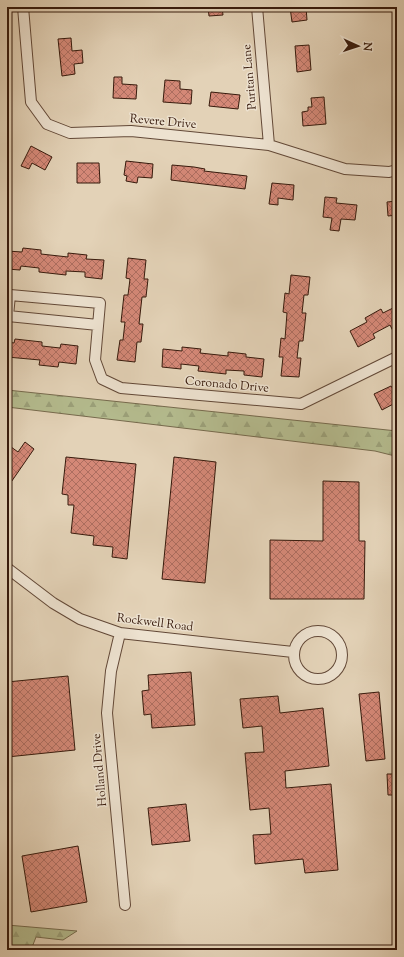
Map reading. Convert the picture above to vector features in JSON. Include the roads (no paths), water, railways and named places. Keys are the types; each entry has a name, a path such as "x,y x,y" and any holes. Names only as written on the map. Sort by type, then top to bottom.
{"street":[{"name":"Revere Drive","path":"23,7 31,102 47,124 70,133 131,131 268,145 345,168 389,172 397,170"},
{"name":"Puritan Lane","path":"257,7 268,145"},
{"name":"Coronado Drive","path":"98,325 8,316 10,295 100,303 95,360 102,379 121,388 301,404 397,357"},
{"name":"Rockwell Road","path":"7,568 53,604 80,619 120,633 293,652"},
{"path":"320,630 330,633 337,639 341,648 342,657 340,666 333,674 325,678 315,679 306,676 299,670 294,662 293,652 296,643 302,636 311,631 320,630"},
{"name":"Holland Drive","path":"120,633 111,671 107,713 125,906"}]}
